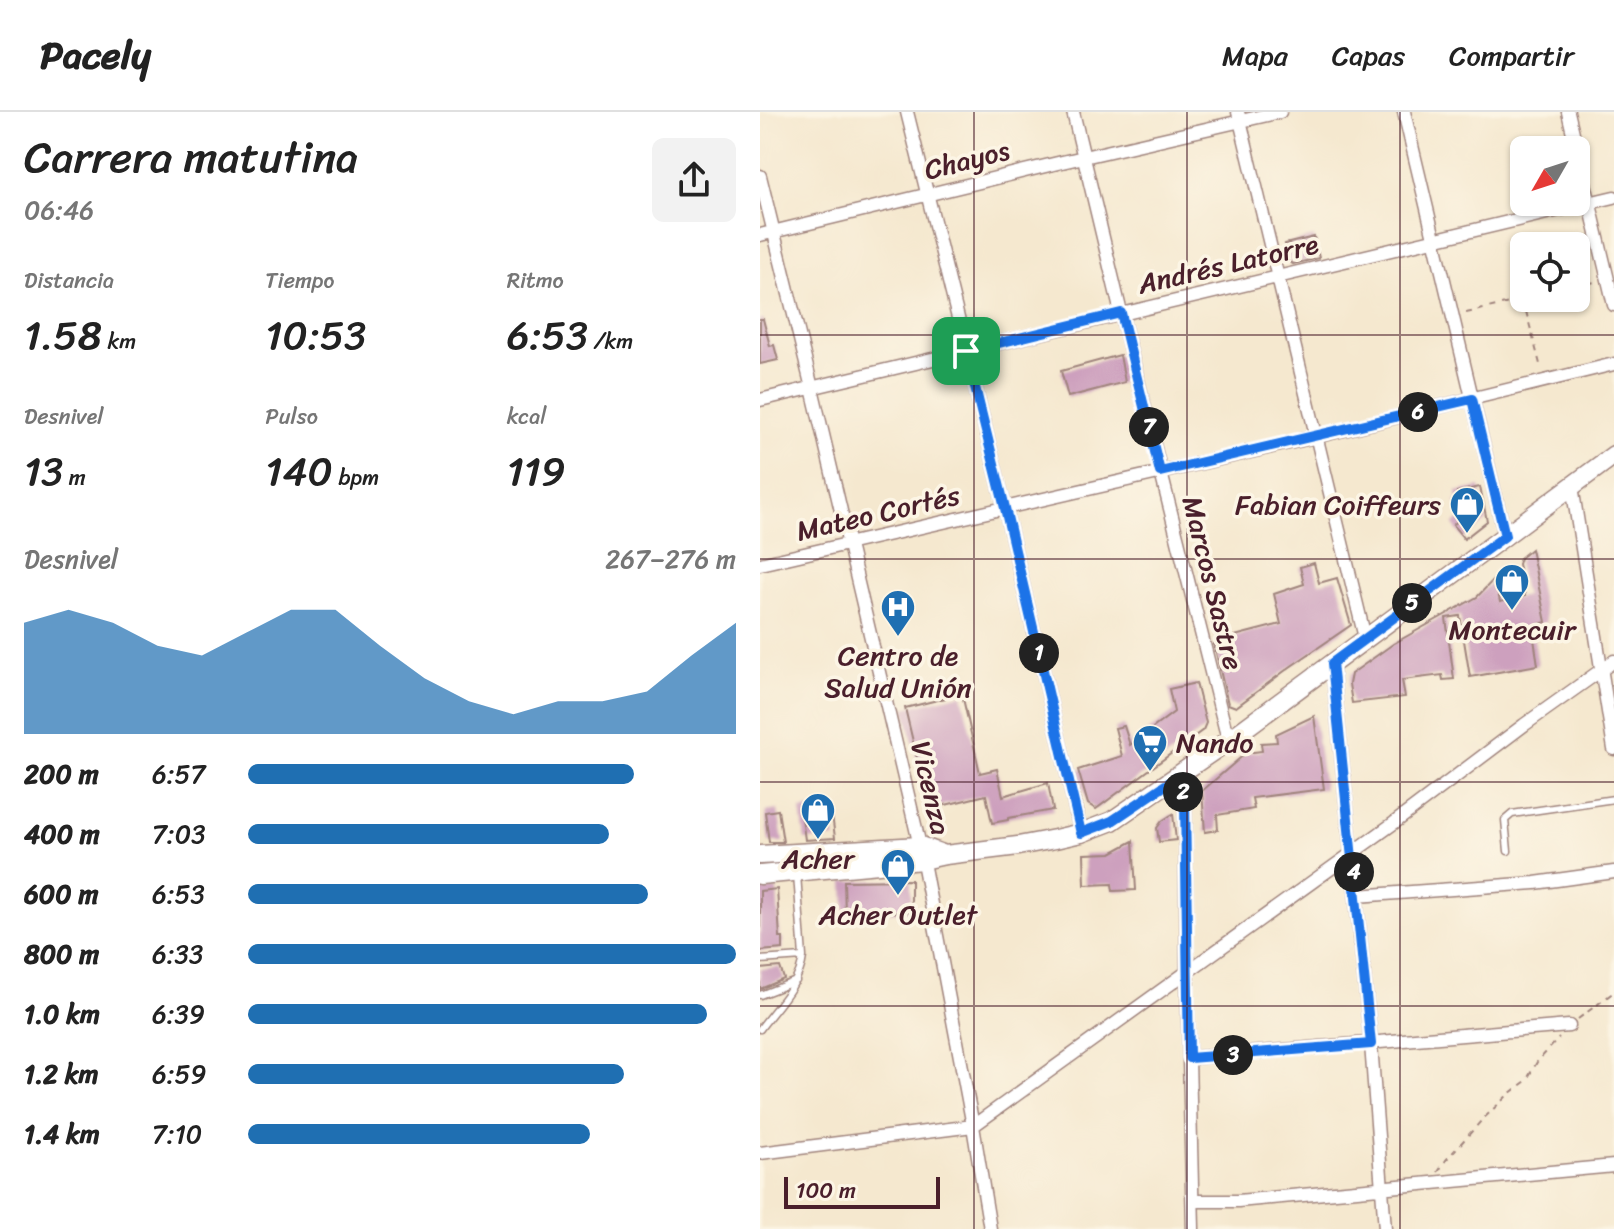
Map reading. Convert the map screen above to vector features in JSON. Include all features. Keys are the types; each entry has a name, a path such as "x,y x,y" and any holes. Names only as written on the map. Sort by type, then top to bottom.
{"main road":[{"path":"760,855 945,855 1018,846 1081,833 1112,821 1229,740 1614,455"},
{"path":"760,875 921,853"}],"street":[{"path":"907,112 1081,833"},
{"name":"Marcos Sastre","path":"1073,112 1229,740"},
{"name":"Chayos","path":"760,235 1239,117 1280,112"},
{"path":"1404,112 1505,536"},
{"path":"1568,112 1573,136"},
{"path":"1239,117 1365,638"},
{"name":"Vicenza","path":"760,176 921,853 990,1229"},
{"name":"Andrés Latorre","path":"1590,203 1614,197"},
{"path":"1590,210 1614,305"},
{"name":"Andrés Latorre","path":"760,400 1534,216"},
{"name":"Mateo Cortés","path":"760,564 1315,437 1614,364"},
{"path":"1572,486 1614,749"},
{"path":"760,1153 973,1126 1614,661"},
{"path":"1332,663 1371,1044 1385,1229"},
{"path":"1176,778 1185,802 1193,1229"},
{"path":"1357,896 1535,883 1614,872"},
{"path":"1189,1058 1569,1026"},
{"path":"1193,1201 1238,1201 1614,1166"}],"lane":[{"path":"1508,851 1505,820 1512,814 1614,799"},
{"path":"760,1029 801,970 803,957 788,872"},
{"path":"760,960 803,957"},
{"path":"760,995 796,981"}],"path":[{"path":"1590,282 1608,278"},
{"path":"1452,317 1510,303"},
{"path":"1526,312 1544,381"},
{"path":"1432,1183 1451,1154 1482,1120 1526,1081 1537,1062 1569,1026 1614,992"}],"building":[{"path":"1314,237 1319,258 1293,264 1289,262 1285,244"},
{"path":"760,319 763,319 770,346 774,345 778,360 760,364"},
{"path":"1120,355 1125,382 1068,397 1061,371"},
{"path":"1480,487 1487,521 1464,539 1453,525 1464,515 1455,502 1458,500 1457,492"},
{"path":"1531,549 1546,622 1532,626 1538,665 1470,677 1460,616 1446,618 1454,679 1443,680 1442,675 1402,680 1405,697 1352,703 1351,674 1393,644 1477,597 1495,578 1500,602 1525,596 1518,564 1520,558"},
{"path":"1314,563 1319,583 1337,578 1351,625 1236,707 1228,704 1214,644 1281,624 1274,594 1304,584 1300,567"},
{"path":"1196,683 1206,723 1203,730 1096,809 1088,804 1078,770 1122,756 1115,728 1124,726 1130,745 1174,712 1169,689"},
{"path":"962,694 980,773 997,769 1003,796 1048,783 1053,810 992,823 986,795 929,809 905,708"},
{"path":"1314,716 1324,789 1252,798 1254,809 1217,815 1218,830 1205,832 1202,791 1246,753 1262,751 1261,743 1277,742 1276,734"},
{"path":"831,806 835,838 805,840 801,810"},
{"path":"778,810 783,842 769,842 765,812"},
{"path":"1173,814 1176,840 1159,842 1157,828"},
{"path":"1133,841 1136,890 1113,891 1112,884 1085,885 1084,854 1111,853"},
{"path":"911,880 911,912 845,913 844,881"},
{"path":"777,889 783,949 760,951 760,891"},
{"path":"780,967 784,979 760,989 760,969"}],"place":[{"name":"Fabian Coiffeurs","path":"1467,535"},
{"name":"Montecuir","path":"1512,612"},
{"name":"Centro de Salud Unión","path":"898,638"},
{"name":"Nando","path":"1150,773"},
{"name":"Acher","path":"818,841"},
{"name":"Acher Outlet","path":"898,897"}],"route":[{"path":"1121,313 1160,472 1472,399 1505,536 1332,663 1371,1044 1189,1058 1183,793 1176,778 1126,813 1096,829 1081,833 966,351 1121,313"}]}
